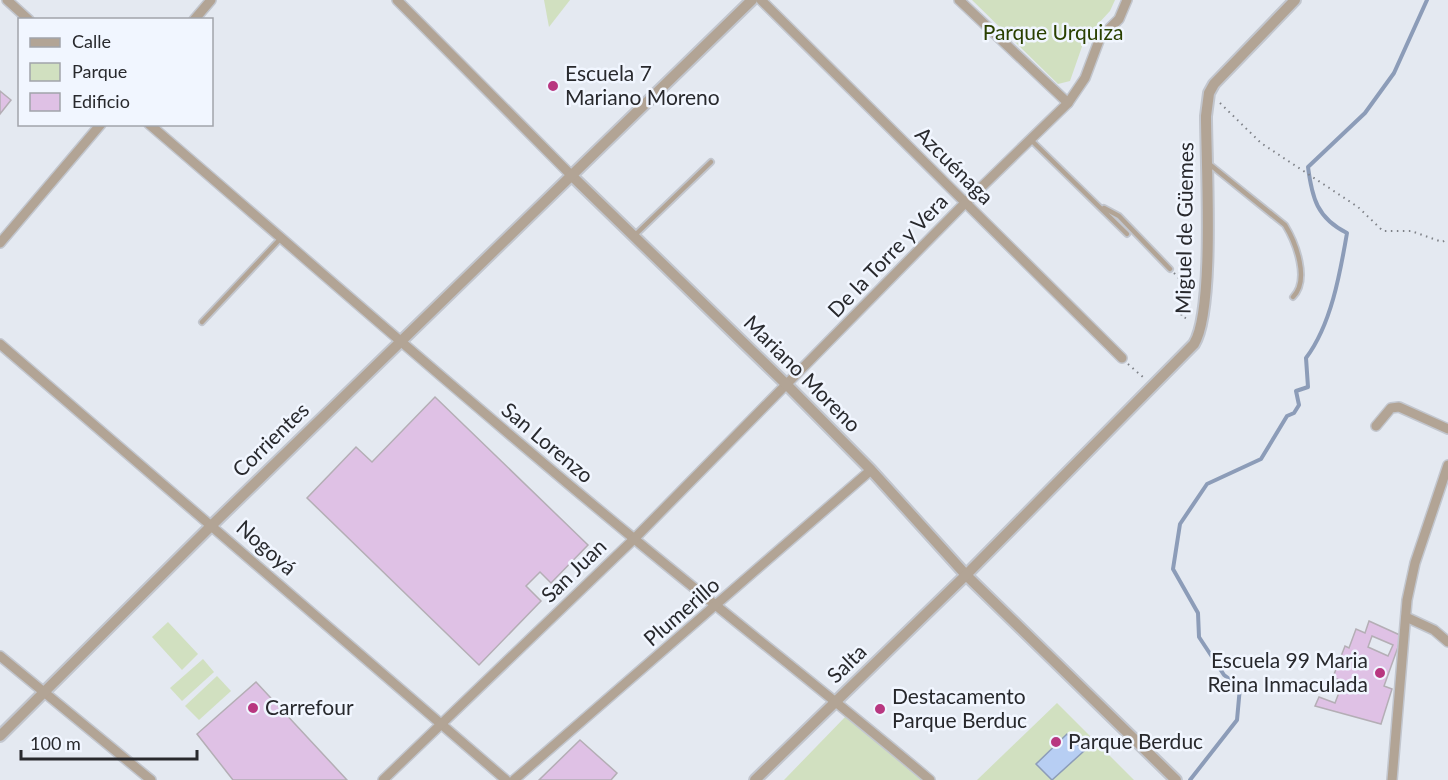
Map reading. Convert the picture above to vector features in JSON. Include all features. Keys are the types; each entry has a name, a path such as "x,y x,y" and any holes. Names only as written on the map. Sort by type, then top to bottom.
{"street":[{"path":"7,0 27,18"},
{"path":"196,18 211,0"},
{"name":"Mariano Moreno","path":"397,0 572,176 787,385 871,470 966,575 1176,780"},
{"name":"Corrientes","path":"0,736 212,525 752,0"},
{"name":"Azcuénaga","path":"761,0 1122,358"},
{"path":"959,0 1068,103"},
{"name":"De la Torre y Vera","path":"787,385 965,203 1068,103 1085,78 1100,38 1119,19 1127,0"},
{"path":"1209,93 1221,75 1295,0"},
{"name":"Miguel de Güemes","path":"966,575 1194,344 1202,324 1206,292 1206,116 1209,93"},
{"path":"0,243 99,126"},
{"name":"San Lorenzo","path":"151,126 281,237 399,343 634,539 837,701 930,780"},
{"name":"Nogoyá","path":"0,344 212,525 438,724 506,780"},
{"name":"San Juan","path":"382,780 634,539 787,385"},
{"path":"1376,426 1391,408 1399,407 1448,429"},
{"path":"1392,780 1406,617 1415,563 1448,465"},
{"name":"Plumerillo","path":"514,780 871,470"},
{"name":"Salta","path":"755,780 966,575"},
{"path":"1406,617 1434,630 1448,642"},
{"path":"0,656 151,780"}],"lane":[{"path":"1030,139 1127,234"},
{"path":"634,236 711,162"},
{"path":"1206,162 1285,225 1302,275 1298,292 1293,297"},
{"path":"1097,204 1119,216 1170,269"},
{"path":"202,322 281,237"}],"path":[{"path":"1209,93 1261,143 1358,207 1383,231 1411,231 1442,242 1448,239"},
{"path":"1170,269 1189,289 1181,316 1202,324"},
{"path":"1122,358 1152,386"}],"green space":[{"path":"544,0 570,0 549,27"},
{"name":"Parque Urquiza","path":"972,0 1115,0 1110,11 1085,38 1070,81 1058,84"},
{"path":"168,622 198,654 182,670 152,637"},
{"path":"203,659 214,672 182,701 170,688"},
{"path":"217,676 231,691 199,720 185,706"},
{"name":"Parque Berduc","path":"1057,703 1134,780 977,780"},
{"path":"848,714 923,780 784,780"}],"water":[{"path":"1067,734 1084,751 1052,780 1036,764"}],"building":[{"path":"0,91 11,100 0,114"},
{"path":"435,397 588,545 551,583 540,572 526,586 541,601 479,665 307,498 356,447 372,462"},
{"path":"1369,621 1402,636 1384,686 1392,689 1381,724 1315,706 1319,697 1335,703 1343,682 1333,677 1345,646 1349,648 1356,629 1365,633","holes":["1372,636 1393,645 1388,656 1368,647"]},
{"name":"Carrefour","path":"256,682 347,780 233,780 197,734"},
{"path":"580,740 617,773 611,780 539,780"}],"waterway":[{"path":"1190,780 1237,720 1240,687 1224,675 1199,637 1198,613 1173,569 1180,524 1207,484 1261,459 1287,416 1294,413 1299,405 1296,391 1308,387 1306,358 1315,345 1328,315 1338,282 1347,233 1329,221 1318,206 1314,198 1308,167 1365,113 1394,73 1427,0"}],"place":[{"name":"Escuela 7 Mariano Moreno","path":"553,86"},
{"name":"Escuela 99 Maria Reina Inmaculada","path":"1380,673"},
{"name":"Carrefour","path":"253,708"},
{"name":"Destacamento Parque Berduc","path":"880,709"},
{"name":"Parque Berduc","path":"1056,742"}]}
